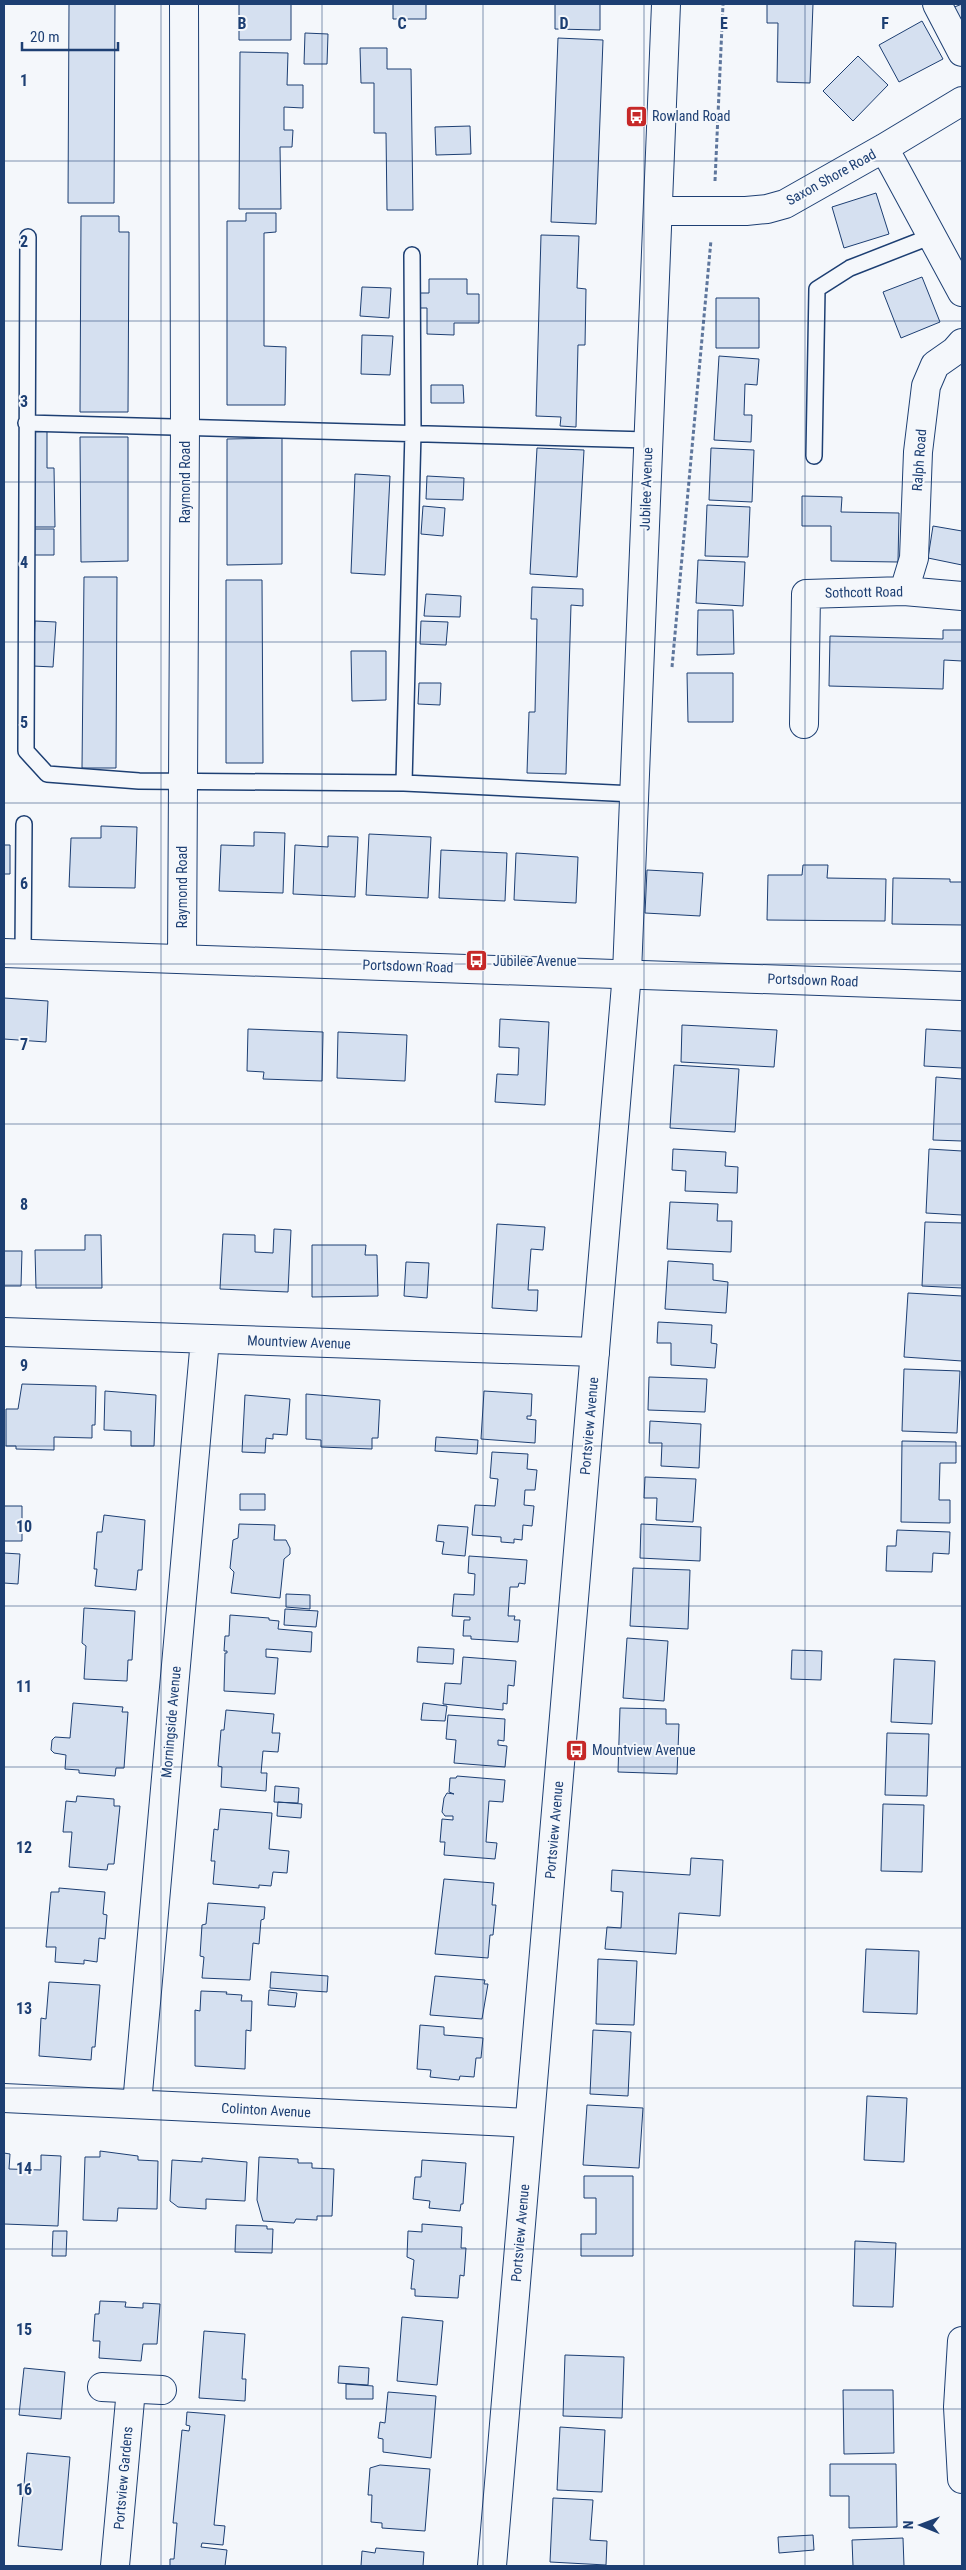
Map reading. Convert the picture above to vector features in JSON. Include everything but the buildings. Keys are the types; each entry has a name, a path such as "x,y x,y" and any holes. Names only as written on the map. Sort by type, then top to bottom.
{"street":[{"name":"Raymond Road","path":"182,960 185,426 184,4"},
{"name":"Jubilee Avenue","path":"627,973 666,4"},
{"path":"937,4 962,52"},
{"name":"Saxon Shore Road","path":"658,211 753,210 785,204 962,101"},
{"path":"884,148 962,292"},
{"name":"Ralph Road","path":"904,591 914,558 918,452 926,386 935,365 955,352 962,343"},
{"name":"Sothcott Road","path":"804,724 806,594 904,591 962,596"},
{"name":"Portsdown Road","path":"13,953 962,986"},
{"name":"Portsview Avenue","path":"492,2566 627,973"},
{"name":"Mountview Avenue","path":"4,1332 595,1352"},
{"name":"Morningside Avenue","path":"137,2104 206,1339"},
{"name":"Colinton Avenue","path":"4,2098 529,2123"},
{"path":"962,2340 958,2407 962,2479"},
{"path":"102,2387 162,2390"},
{"name":"Portsview Gardens","path":"115,2566 130,2389"}],"lane":[{"path":"814,456 817,289 850,268 932,236"},
{"path":"28,237 26,751 47,774 183,782 404,783 634,794"},
{"path":"404,783 414,432 412,255"},
{"path":"26,423 414,432 648,440"},
{"path":"13,953 24,824"}],"path":[{"path":"672,668 714,210 723,4"}],"place":[{"name":"Rowland Road","path":"636,116"},
{"name":"Jubilee Avenue","path":"477,961"},
{"name":"Mountview Avenue","path":"576,1750"}]}
